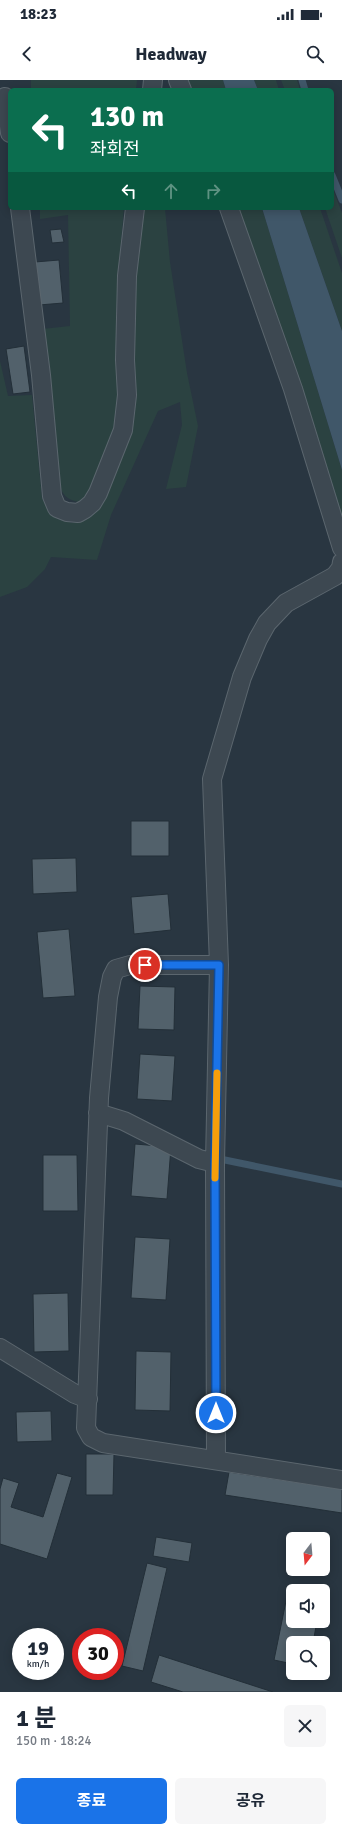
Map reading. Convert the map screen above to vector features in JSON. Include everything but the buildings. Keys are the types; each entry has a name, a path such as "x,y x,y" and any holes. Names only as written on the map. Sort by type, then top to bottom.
{"street":[{"path":"5,97 8,119"},
{"path":"20,210 42,375 52,496 57,508 67,512 78,513 85,510 98,493 122,430 127,396 124,360 126,276 135,210"},
{"path":"230,210 293,389 342,548"},
{"path":"216,1460 215,1163 219,965 212,779 242,677 258,639 267,623 286,603 335,576 341,568 342,562"},
{"path":"219,965 130,965 116,969 112,976 108,997 98,1114 86,1428 91,1437 103,1443 342,1480"},
{"path":"98,1114 124,1121 199,1159 215,1163"},
{"path":"0,1348 75,1394 88,1399"}],"green space":[{"path":"31,80 137,80 136,88 31,88"},
{"path":"188,80 223,80 225,88 191,88"},
{"path":"254,80 276,80 278,88 257,88"},
{"path":"281,80 297,80 299,88 284,88"},
{"path":"334,192 342,213 342,258 326,210 334,210"},
{"path":"40,210 124,210 116,321 119,417 87,497 78,502 65,496 58,483 42,329 70,326 68,215 40,219"},
{"path":"138,210 165,210 170,262 187,373 198,426 186,487 166,489 182,425 180,402 158,411 111,515 97,560 51,557 45,569 27,587 0,597 0,361 8,396 32,395 42,498 53,516 72,523 81,520 97,508 130,356"},
{"path":"237,210 263,210 342,470 342,526"},
{"path":"300,210 321,210 342,273 342,331"}],"water":[{"path":"223,80 254,80 257,88 225,88"},
{"path":"263,210 300,210 342,331 342,470"}],"waterway":[{"path":"302,80 304,88"},
{"path":"334,180 342,200"},
{"path":"220,1159 342,1184"}],"slow traffic":[{"path":"215,1178 217,1073"}],"route":[{"path":"145,965 219,965 215,1163 216,1413"}]}
